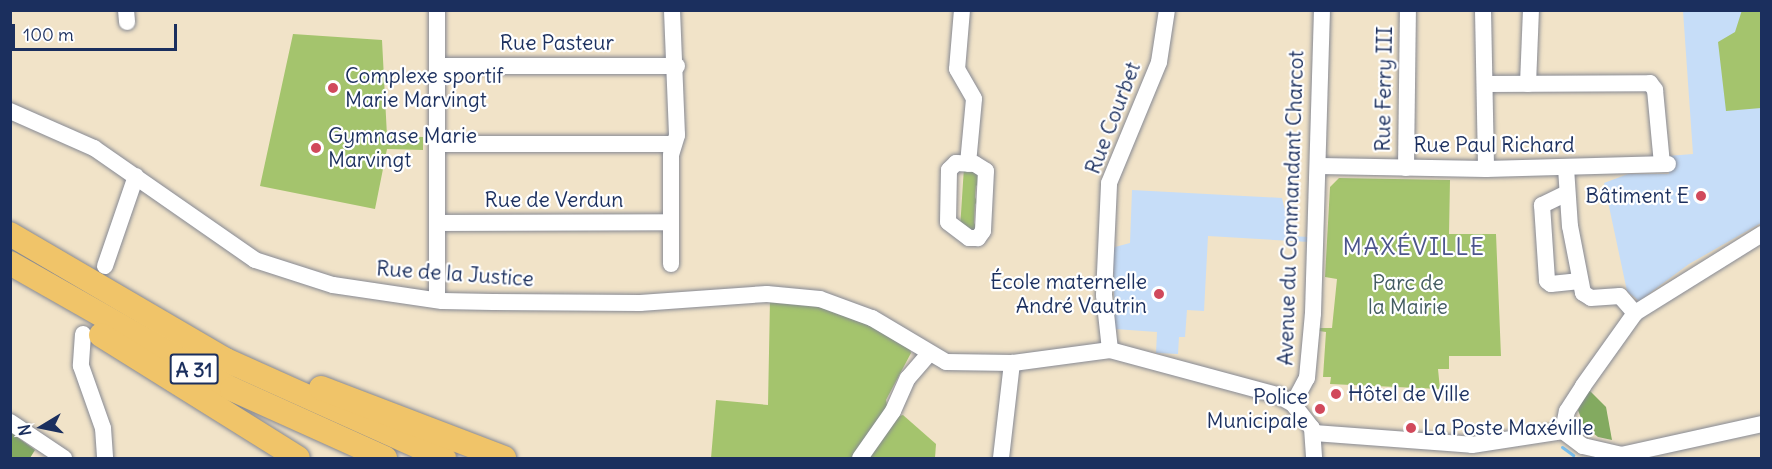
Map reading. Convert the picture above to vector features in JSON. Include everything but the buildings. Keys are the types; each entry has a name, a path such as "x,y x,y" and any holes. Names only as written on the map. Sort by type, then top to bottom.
{"highway":[{"name":"A 31","path":"10,234 163,325 294,393 444,459"},
{"name":"A 31","path":"10,263 232,389 385,459"},
{"path":"10,272 29,290 298,459"},
{"path":"163,325 218,343 315,386 504,459"}],"street":[{"path":"437,10 437,299"},
{"path":"671,264 673,144 677,135 677,66 672,10"},
{"path":"962,10 957,69 974,99 968,164"},
{"name":"Rue Courbet","path":"1110,350 1104,295 1109,183 1159,62 1167,10"},
{"name":"Avenue du Commandant Charcot","path":"1293,404 1307,378 1320,166 1322,10"},
{"name":"Rue Ferry III","path":"1406,168 1408,10"},
{"path":"1483,10 1486,169"},
{"path":"1485,84 1528,84 1531,10"},
{"name":"Rue Pasteur","path":"438,66 677,66"},
{"name":"Rue Paul Richard","path":"1320,166 1486,169 1665,164 1655,90 1650,83 1528,84"},
{"name":"Rue de la Justice","path":"10,111 77,139 136,176 238,251 267,266 354,290 437,299 590,303 766,294 804,296 856,310 946,362 1012,363 1110,350"},
{"path":"437,144 673,144"},
{"path":"1566,168 1567,193 1580,281 1586,296 1620,296 1635,313"},
{"path":"105,266 136,176"},
{"path":"1567,193 1542,205 1547,280 1551,284 1580,281"},
{"name":"Rue de Verdun","path":"437,223 671,222"},
{"path":"1563,431 1567,411 1582,386 1635,313 1761,234"},
{"path":"83,334 81,366 103,428 105,459"},
{"path":"1110,350 1276,395 1293,404 1314,433 1314,459"},
{"path":"860,459 893,411 908,378 930,353"},
{"path":"1001,459 1012,363"},
{"path":"10,422 64,459"},
{"path":"1314,433 1472,445 1563,431 1583,446 1621,455 1761,424"}],"shaded area":[{"path":"1683,11 1761,11 1761,223 1689,264 1639,301 1627,291 1604,183 1628,174 1669,174 1668,156 1693,154"},
{"path":"1132,190 1282,198 1291,236 1309,237 1309,242 1208,236 1204,311 1187,310 1185,337 1179,337 1178,354 1156,353 1157,332 1115,329 1113,252 1115,247 1130,243"}],"green space":[{"path":"1742,10 1761,11 1761,108 1726,111 1718,42 1735,32"},
{"name":"Complexe sportif Marie Marvingt","path":"293,34 382,40 387,136 423,137 423,150 387,149 375,209 260,186"},
{"path":"964,167 980,168 982,191 976,185 975,197 980,209 975,203 974,223 979,231 960,229"},
{"name":"Parc de la Mairie","path":"1339,178 1450,180 1449,234 1496,234 1501,356 1449,356 1449,369 1438,369 1440,389 1330,384 1331,377 1323,377 1326,332 1319,331 1319,328 1332,328 1337,279 1325,277 1330,187"},
{"path":"770,299 785,299 862,318 909,346 911,353 886,400 888,410 852,458 711,458 716,400 768,405"},
{"path":"1588,389 1606,407 1612,440 1598,437 1584,426 1578,410"},
{"path":"903,415 936,444 935,458 867,458 895,417"},
{"path":"10,432 35,450 30,458 11,458"}],"waterway":[{"path":"1562,447 1573,455"}],"place":[{"name":"Complexe sportif Marie Marvingt","path":"333,88"},
{"name":"Gymnase Marie Marvingt","path":"316,148"},
{"name":"Bâtiment E","path":"1701,196"},
{"name":"École maternelle André Vautrin","path":"1159,294"},
{"name":"Hôtel de Ville","path":"1336,394"},
{"name":"Police Municipale","path":"1320,409"},
{"name":"La Poste Maxéville","path":"1411,428"}],"district":[{"name":"MAXÉVILLE","path":"1414,247"}]}
